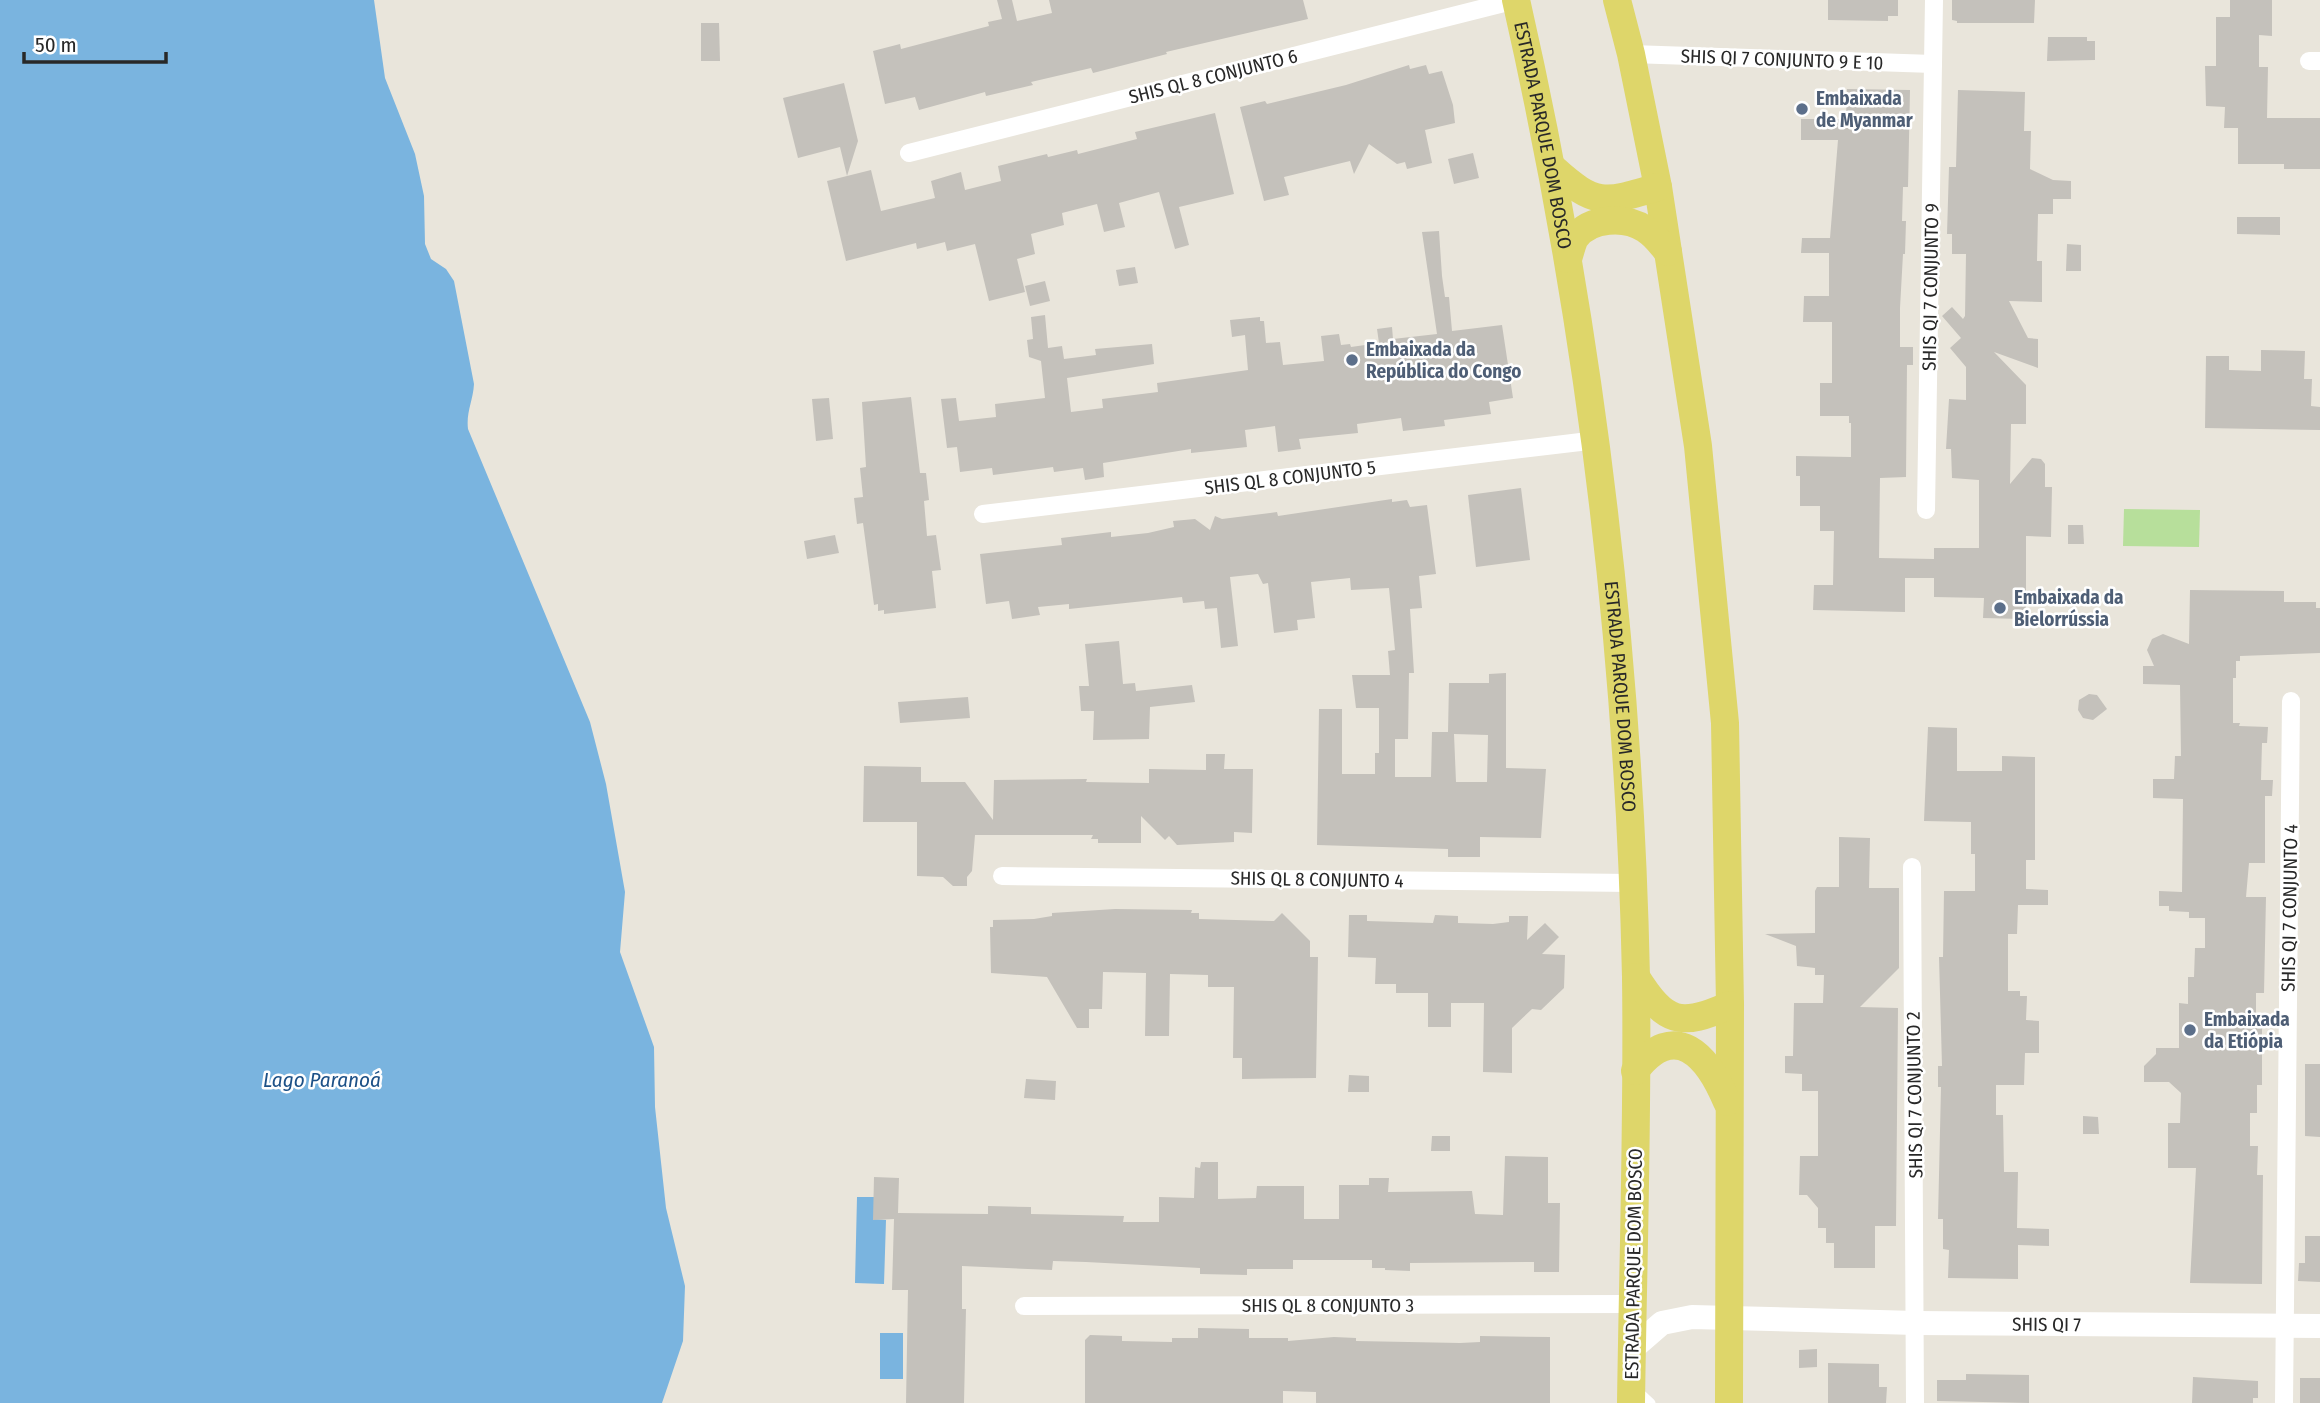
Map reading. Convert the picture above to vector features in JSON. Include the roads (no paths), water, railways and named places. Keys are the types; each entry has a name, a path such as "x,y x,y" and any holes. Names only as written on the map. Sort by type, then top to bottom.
{"main road":[{"name":"ESTRADA PARQUE DOM BOSCO","path":"1516,0 1554,169 1597,440 1618,648 1636,977 1632,1349 1638,1397"},
{"path":"1616,0 1631,54 1658,187 1698,446 1725,723 1730,1004 1729,1403"},
{"path":"1554,169 1577,190 1607,201 1658,187"},
{"path":"1567,259 1576,238 1588,227 1619,220 1634,222 1648,230 1668,252"},
{"path":"1636,977 1653,1004 1671,1017 1706,1016 1730,1004"},
{"path":"1635,1071 1648,1054 1663,1046 1694,1050 1716,1074 1730,1111"}],"street":[{"name":"SHIS QL 8 CONJUNTO 6","path":"909,152 1516,0"},
{"name":"SHIS QI 7 CONJUNTO 9","path":"1926,510 1934,0"},
{"name":"SHIS QI 7 CONJUNTO 9 E 10","path":"1631,54 1933,64"},
{"name":"SHIS QL 8 CONJUNTO 5","path":"984,514 1597,440"},
{"name":"SHIS QI 7 CONJUNTO 4","path":"2284,1403 2291,701"},
{"name":"SHIS QI 7 CONJUNTO 2","path":"1912,867 1915,1403"},
{"name":"SHIS QL 8 CONJUNTO 4","path":"1002,876 1631,883"},
{"name":"SHIS QL 8 CONJUNTO 3","path":"1024,1306 1632,1304"},
{"name":"SHIS QI 7","path":"1632,1349 1662,1323 1692,1317 1730,1331 1773,1318 1916,1323 2320,1326"}],"water":[{"name":"Lago Paranoá","path":"0,0 374,0 385,78 415,154 424,196 425,244 431,259 446,269 454,281 474,384 468,429 590,722 606,784 625,892 620,952 654,1047 655,1107 666,1208 685,1286 683,1341 662,1403 0,1403"},
{"path":"857,1197 874,1197 874,1219 886,1220 884,1284 855,1283"},
{"path":"880,1333 903,1333 903,1379 880,1379"}],"place":[{"name":"Embaixada de Myanmar","path":"1802,109"},
{"name":"Embaixada da República do Congo","path":"1352,360"},
{"name":"Embaixada da Bielorrússia","path":"2000,608"},
{"name":"Embaixada da Etiópia","path":"2190,1030"}]}
